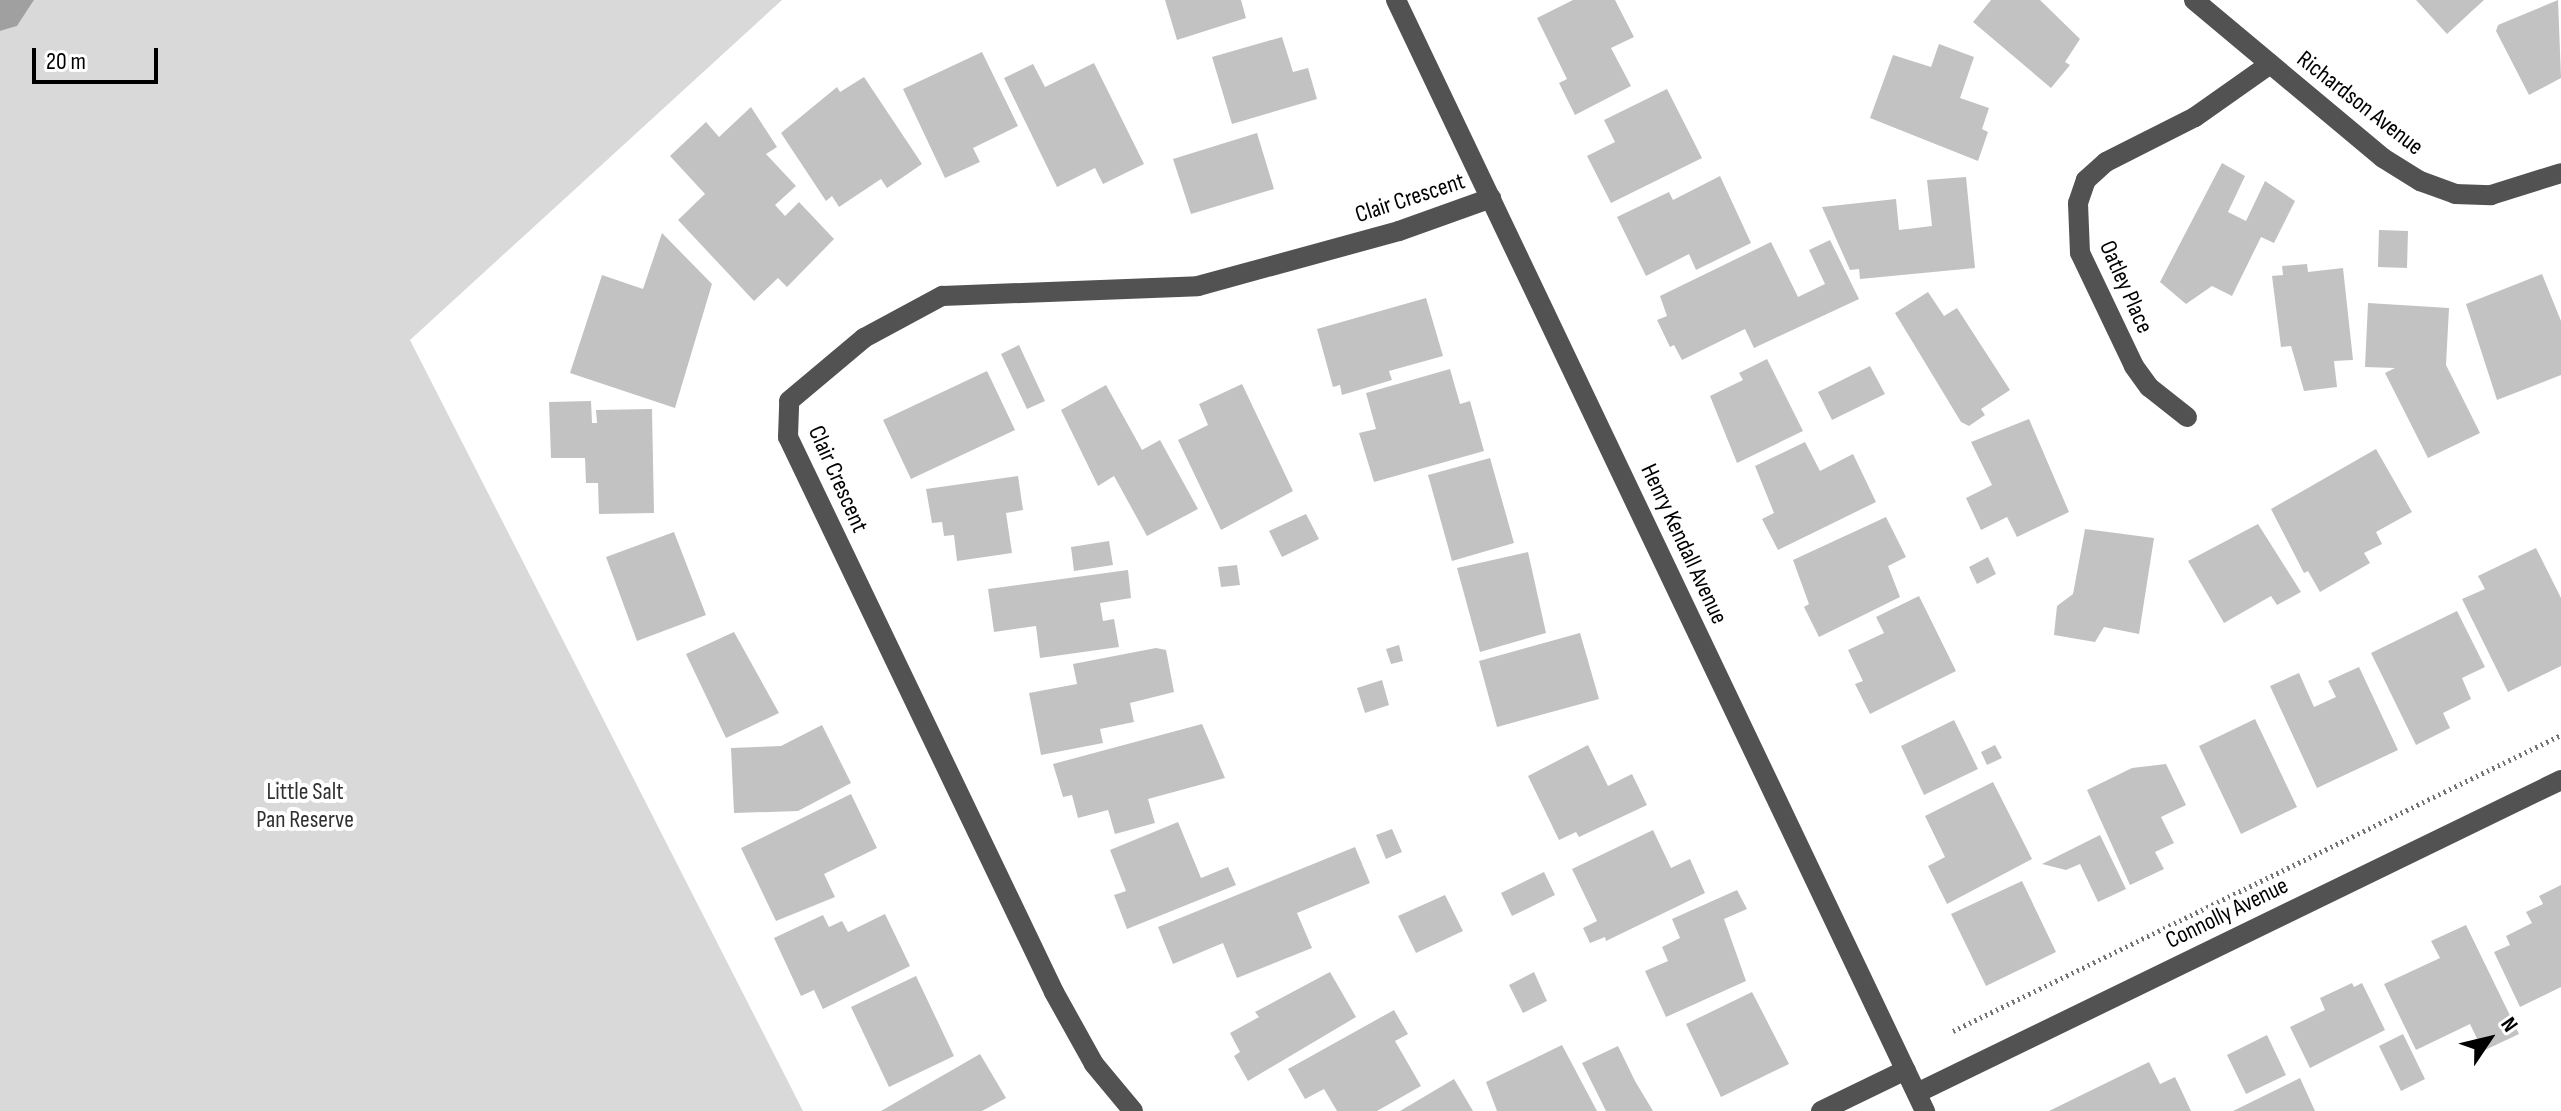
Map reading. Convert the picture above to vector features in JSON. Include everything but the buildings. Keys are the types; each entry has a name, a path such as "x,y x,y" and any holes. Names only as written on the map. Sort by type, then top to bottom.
{"street":[{"name":"Henry Kendall Avenue","path":"1396,0 1921,1102"},
{"name":"Richardson Avenue","path":"2194,0 2383,158 2420,181 2455,194 2491,195 2561,173"},
{"name":"Oatley Place","path":"2187,417 2149,387 2134,366 2080,253 2078,203 2086,180 2106,162 2195,117 2270,64"},
{"name":"Clair Crescent","path":"1133,1111 1094,1064 1054,992 788,437 789,401 864,338 942,296 1198,286 1409,228 1491,198"},
{"name":"Connolly Avenue","path":"1921,1102 2561,780"},
{"path":"1821,1111 1906,1070"}],"path":[{"path":"1953,1031 2561,735"}],"green space":[{"name":"Little Salt Pan Reserve","path":"34,0 782,0 410,340 803,1111 0,1111 0,31 17,26"}],"shaded area":[{"path":"0,0 34,0 17,26 0,31"}]}
